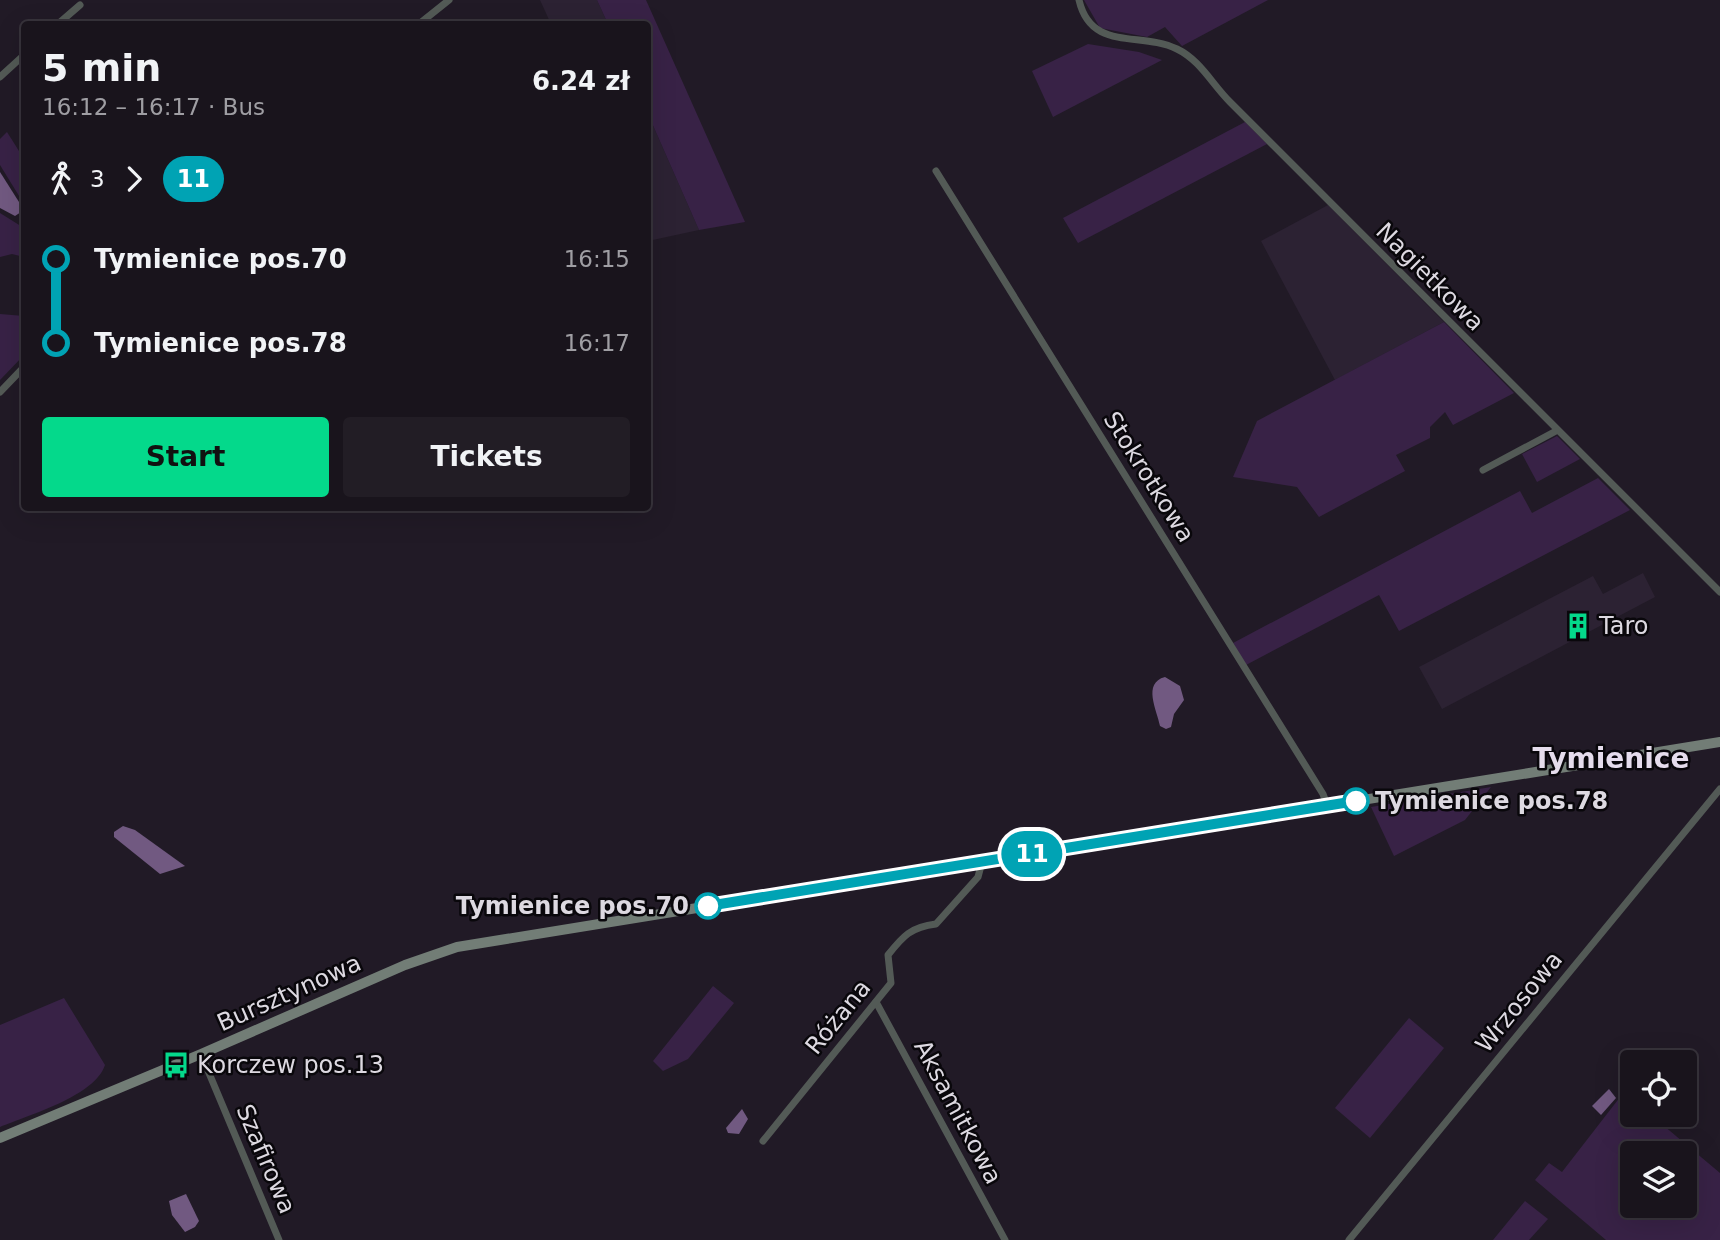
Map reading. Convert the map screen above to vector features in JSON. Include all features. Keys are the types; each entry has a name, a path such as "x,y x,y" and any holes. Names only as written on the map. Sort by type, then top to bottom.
{"street":[{"path":"423,21 449,0"},
{"name":"Nagietkowa","path":"1079,0 1093,28 1101,33 1165,44 1194,60 1230,102 1720,593"},
{"path":"61,21 80,5"},
{"path":"0,77 21,58"},
{"name":"Stokrotkowa","path":"936,171 1317,783 1327,805"},
{"path":"0,392 21,370"},
{"path":"1483,470 1556,431"},
{"name":"Bursztynowa","path":"0,1138 434,953 480,943 1720,742"},
{"name":"Wrzosowa","path":"1349,1240 1720,789"},
{"name":"Różana","path":"763,1141 891,983 888,955 905,933 915,926 936,924 978,877 982,862"},
{"name":"Aksamitkowa","path":"876,1002 1005,1240"},
{"name":"Szafirowa","path":"201,1054 279,1240"}],"shaded area":[{"path":"540,0 597,0 607,21 550,21"},
{"path":"597,0 646,0 745,222 699,230 651,121 651,21 607,21"},
{"path":"1084,0 1268,0 1182,46 1165,27 1147,37 1100,28"},
{"path":"1088,44 1139,52 1162,60 1053,117 1032,71"},
{"path":"651,121 699,230 651,240"},
{"path":"1245,122 1267,144 1078,243 1063,218"},
{"path":"7,132 21,154 21,199 0,165 0,139"},
{"path":"0,172 19,202 21,212 15,216 0,208"},
{"path":"1328,205 1444,322 1335,380 1261,241"},
{"path":"0,213 21,226 21,256 12,254 0,257"},
{"path":"0,314 21,316 21,358 0,380"},
{"path":"1444,322 1514,393 1453,425 1445,412 1430,427 1430,438 1396,455 1405,471 1319,517 1297,487 1233,477 1257,421"},
{"path":"1557,436 1580,459 1537,482 1522,454"},
{"path":"1598,478 1630,510 1399,631 1379,595 1246,665 1233,643 1520,491 1532,513"},
{"path":"1643,573 1655,597 1442,709 1419,667 1593,576 1603,594"},
{"path":"1165,677 1180,686 1184,700 1174,714 1171,727 1166,729 1160,726 1153,698 1154,685"},
{"path":"1491,787 1465,820 1394,856 1371,807"},
{"path":"123,826 135,830 185,866 160,874 114,837 114,832"},
{"path":"713,986 734,1003 688,1059 663,1071 653,1061"},
{"path":"64,998 105,1065 99,1076 75,1095 0,1127 0,1025"},
{"path":"1409,1018 1444,1048 1370,1138 1335,1108"},
{"path":"1609,1089 1616,1098 1601,1115 1592,1106"},
{"path":"1620,1097 1620,1127 1665,1127 1682,1141 1620,1141 1620,1218 1697,1218 1697,1154 1720,1173 1720,1240 1606,1240 1535,1180 1549,1163 1562,1172"},
{"path":"742,1109 748,1119 739,1134 728,1133 726,1128"},
{"path":"186,1194 199,1221 195,1227 185,1232 172,1215 169,1201"},
{"path":"1525,1201 1548,1219 1529,1240 1493,1240"}],"bus line":[{"name":"11","path":"708,906 1356,801"}],"place":[{"name":"Taro","path":"1578,626"},
{"name":"Tymienice pos.78","path":"1356,801"},
{"name":"Tymienice pos.70","path":"708,906"},
{"name":"Korczew pos.13","path":"176,1065"}],"district":[{"name":"Tymienice","path":"1611,758"}]}
